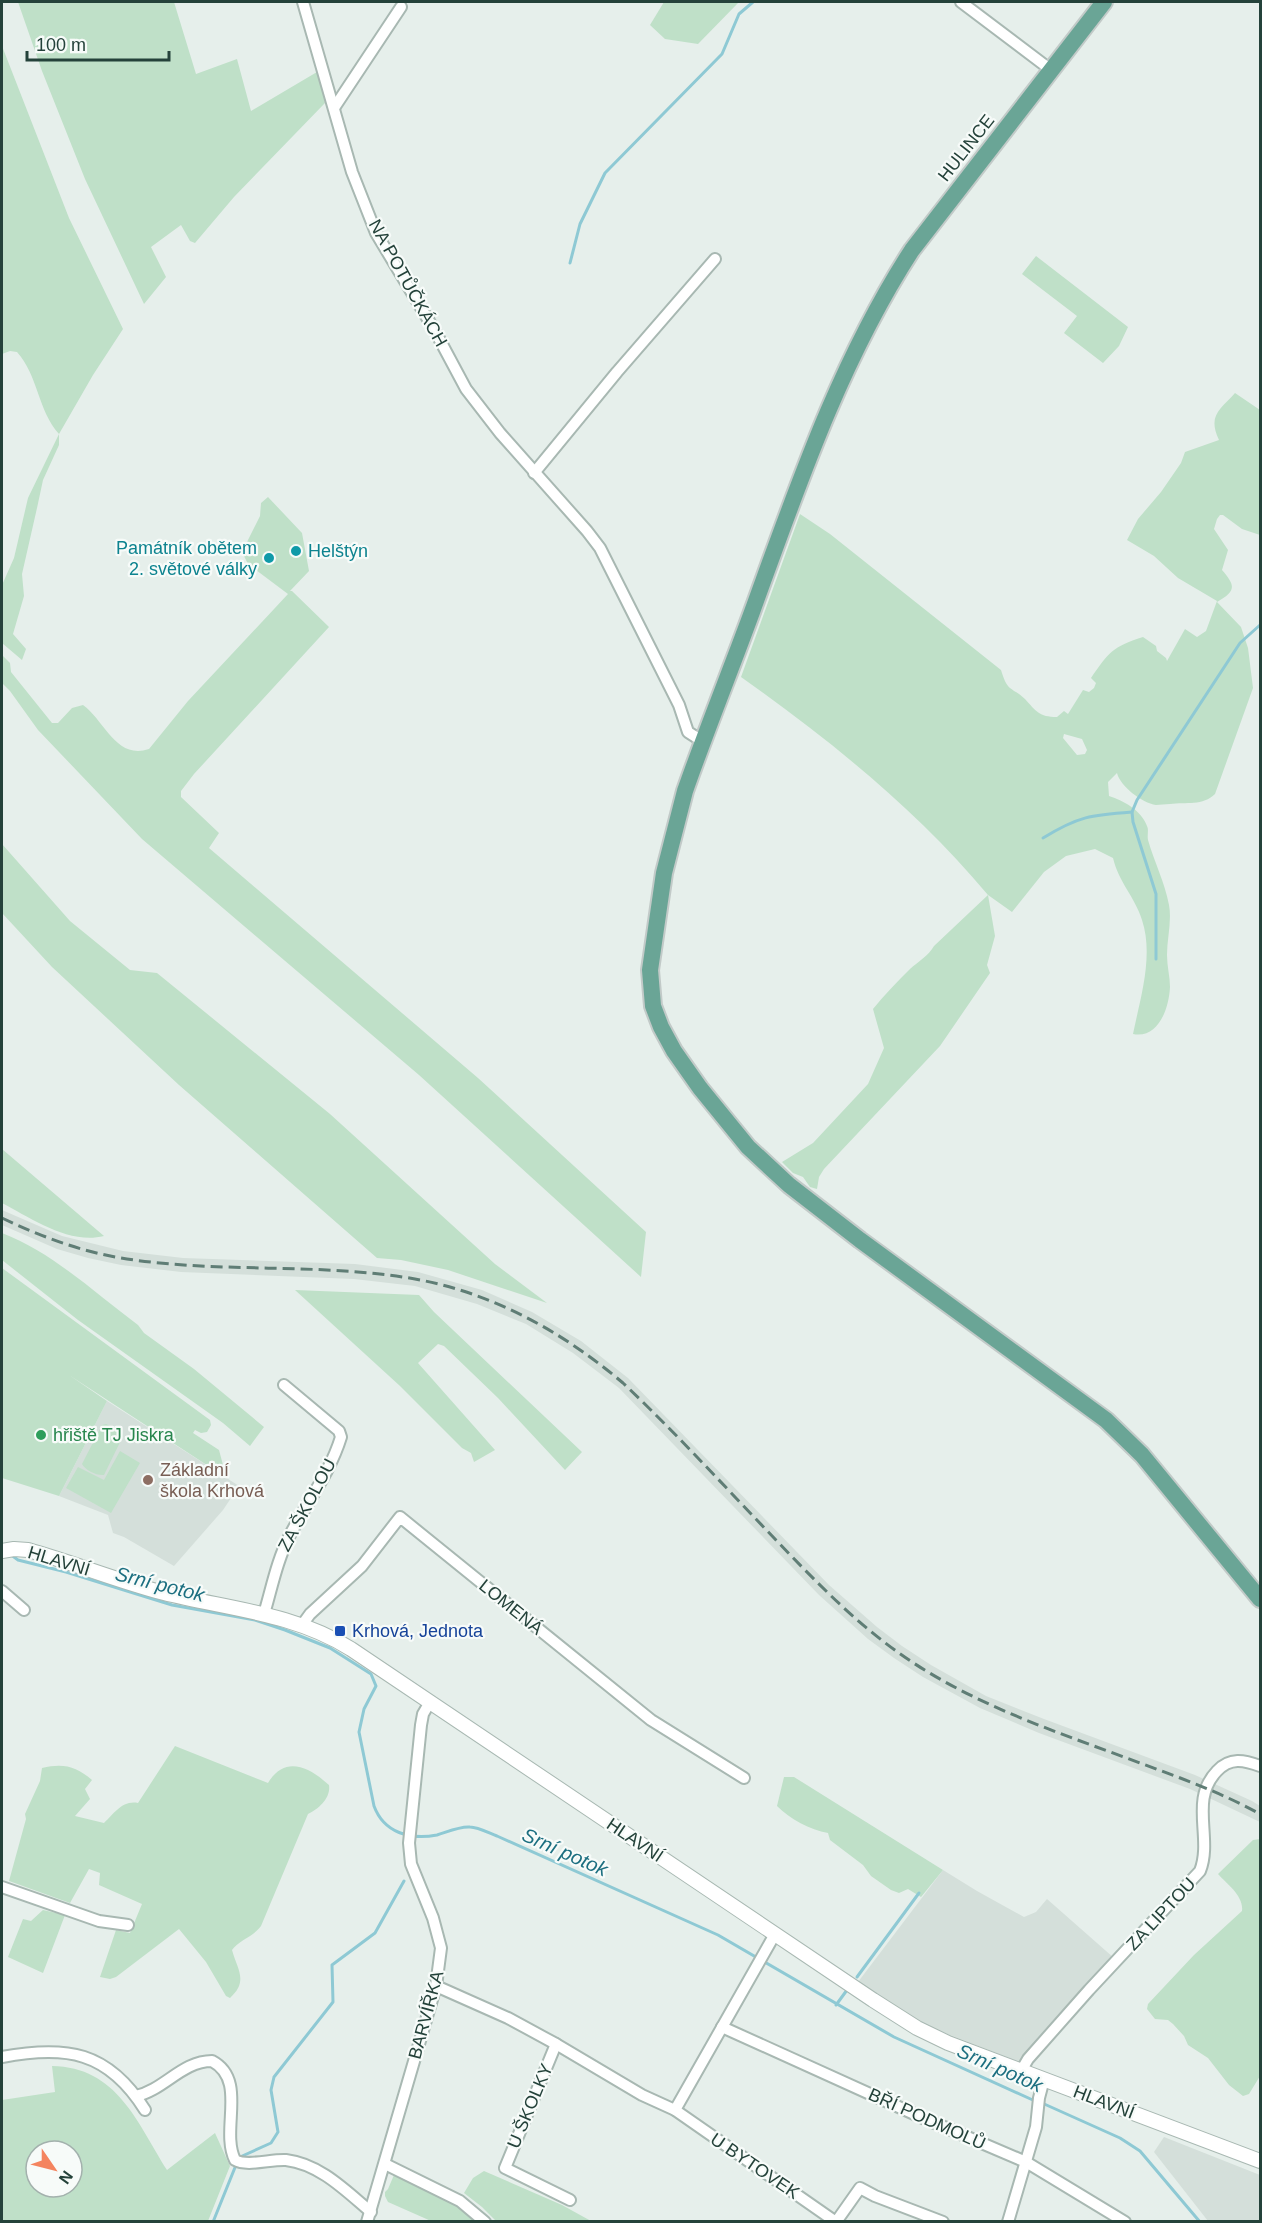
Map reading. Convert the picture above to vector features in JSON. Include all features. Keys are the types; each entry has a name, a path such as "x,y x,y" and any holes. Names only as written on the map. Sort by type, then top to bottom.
{"main road":[{"name":"HULINCE","path":"1104,2 912,250 867,326 804,471 685,791 667,854 650,983 653,1006 661,1028 674,1051 700,1088 748,1147 789,1185 1071,1392 1116,1428 1142,1455 1260,1599"}],"street":[{"name":"NA POTŮČKÁCH","path":"303,2 352,172 376,233 435,331 466,389 500,433 600,548 679,705 688,732 702,741"},
{"path":"961,2 1051,70"},
{"path":"334,108 401,7"},
{"path":"534,473 617,372 715,259"},
{"name":"ZA ŠKOLOU","path":"264,1614 279,1560 290,1534 323,1479 341,1437 339,1431 284,1385"},
{"name":"LOMENÁ","path":"302,1625 310,1614 362,1566 399,1517 651,1720 744,1778"},
{"name":"HLAVNÍ","path":"8,1550 28,1550 157,1591 264,1614 302,1625 340,1642 917,2028 948,2043 1260,2161"},
{"path":"2,1591 24,1610"},
{"name":"BARVÍŘKA","path":"369,2216 436,1986 441,1948 433,1918 411,1864 409,1837 419,1736 422,1717 430,1702"},
{"name":"ZA LIPTOU","path":"1021,2070 1089,1990 1200,1871 1204,1855 1202,1803 1212,1776 1221,1767 1239,1760 1260,1766"},
{"path":"2,1887 99,1921 128,1925"},
{"path":"675,2110 775,1934"},
{"name":"U ŠKOLKY","path":"436,1986 508,2018 642,2095 675,2110"},
{"name":"BŘÍ PODMOLŮ","path":"722,2027 1026,2162 1125,2222"},
{"name":"U ŠKOLKY","path":"556,2044 505,2168 570,2200"},
{"path":"2,2057 70,2052 95,2060 112,2072 136,2096 146,2110"},
{"path":"136,2096 152,2091 187,2067 204,2061 212,2061 222,2068 230,2081 231,2149 235,2160 244,2163 286,2160 303,2165 324,2174 369,2216"},
{"path":"1008,2222 1036,2127 1038,2104 1044,2079"},
{"name":"U BYTOVEK","path":"675,2110 836,2222 860,2188 943,2222"},
{"path":"385,2164 460,2201 484,2222"}],"shaded area":[{"path":"2,1210 62,1236 123,1251 183,1258 355,1264 418,1272 482,1290 532,1312 581,1341 628,1378 829,1585 902,1646 986,1696 1195,1775 1252,1801 1260,1806 1260,1822 1190,1789 1039,1733 980,1708 923,1677 894,1658 868,1639 819,1595 619,1388 573,1353 526,1324 477,1304 415,1286 354,1279 181,1272 121,1265 88,1258 57,1249 2,1225"},
{"name":"Základní škola Krhová","path":"107,1401 239,1486 223,1510 174,1566 113,1533 108,1515 59,1496"},
{"path":"943,1870 1024,1917 1036,1912 1047,1899 1114,1958 1019,2062 922,2024 858,1982"},
{"path":"1164,2137 1260,2175 1260,2221 1208,2221 1154,2152"}],"green space":[{"path":"18,2 174,2 196,74 237,59 251,111 317,72 323,86 325,103 234,197 195,243 190,241 181,225 151,247 166,277 144,304 85,179 42,71"},
{"path":"664,2 739,2 698,44 665,39 650,25"},
{"path":"2,46 69,218 123,329 59,434 47,415 24,361 17,352 10,351 2,354"},
{"path":"1036,256 1128,327 1119,346 1103,363 1064,333 1077,316 1022,274"},
{"path":"1235,393 1260,410 1260,535 1242,529 1223,515 1217,519 1214,529 1228,550 1222,570 1230,580 1232,588 1217,602 1241,627 1248,648 1253,688 1215,794 1210,798 1194,803 1156,805 1132,793 1122,783 1117,773 1108,782 1109,796 1131,807 1144,820 1148,828 1148,840 1167,897 1170,911 1167,955 1170,987 1167,1004 1160,1021 1149,1032 1133,1034 1145,977 1147,948 1139,912 1119,875 1113,858 1095,849 1066,856 1044,872 1012,912 988,895 932,834 872,778 808,726 741,677 800,514 830,534 1001,670 1008,686 1038,712 1051,717 1057,717 1064,711 1068,714 1083,690 1089,692 1094,688 1096,683 1091,678 1107,656 1124,644 1143,637 1156,646 1157,651 1167,661 1185,629 1197,637 1206,631 1217,601 1178,578 1154,556 1127,540 1138,519 1181,463 1185,452 1219,440 1214,424 1215,418","holes":["1064,734 1082,739 1087,750 1085,754 1077,755 1063,738"]},
{"path":"59,434 59,445 43,480 22,574 24,596 13,634 26,649 22,660 2,643 2,585 14,558 28,498"},
{"path":"268,497 302,533 309,571 290,591 329,627 194,774 181,791 181,797 219,833 209,848 478,1078 646,1232 641,1277 419,1075 142,839 38,730 2,683 2,655 10,663 11,672 52,723 58,723 72,708 83,705 119,744 138,751 149,749 188,701 288,594 248,564 242,552 260,516 261,503"},
{"path":"2,844 70,921 130,970 157,973 330,1114 495,1264 547,1303 448,1270 401,1260 377,1258 179,1085 52,967 2,913"},
{"path":"988,895 995,936 987,965 990,973 940,1046 824,1169 819,1177 817,1189 810,1187 803,1177 793,1173 782,1162 813,1143 868,1084 884,1048 873,1009"},
{"path":"2,1149 104,1236 77,1237 64,1233 2,1203"},
{"path":"2,1233 38,1251 73,1274 264,1427 250,1446 223,1423 78,1320 2,1260"},
{"path":"2,1268 210,1420 211,1425 207,1432 201,1433 195,1430 193,1433 219,1450 223,1465 219,1473 69,1375 107,1401 59,1496 2,1478"},
{"path":"295,1290 419,1295 434,1312 582,1452 565,1470 498,1398 444,1346 438,1344 418,1363 495,1450 474,1462 471,1453 462,1448 400,1386"},
{"path":"106,1424 122,1432 123,1436 104,1475 101,1475 88,1470 82,1464 102,1425"},
{"path":"120,1451 140,1463 111,1513 66,1488 78,1467 104,1480"},
{"path":"175,1746 268,1783 282,1769 297,1767 313,1773 329,1785 328,1794 323,1802 308,1814 261,1926 232,1950 239,1969 240,1980 236,1992 230,1998 226,1996 206,1962 179,1929 116,1977 110,1979 100,1977 116,1930 130,1933 142,1904 99,1885 100,1873 89,1869 70,1903 9,1881 26,1819 25,1814 40,1781 42,1768 69,1767 92,1780 85,1789 90,1799 75,1816 104,1823 123,1806 138,1803"},
{"path":"784,1777 794,1777 943,1870 921,1897 908,1889 899,1893 891,1890 871,1876 863,1865 830,1840 828,1833 801,1823 777,1806"},
{"path":"1260,1839 1260,2076 1249,2094 1243,2096 1229,2085 1208,2058 1188,2045 1184,2036 1173,2024 1168,2020 1155,2019 1147,2009 1148,2004 1194,1955 1242,1911 1238,1895 1218,1874 1253,1840"},
{"path":"43,1910 65,1915 43,1973 8,1957 23,1919 31,1921"},
{"path":"52,2066 74,2069 93,2076 123,2100 167,2170 215,2133 230,2166 208,2221 2,2221 2,2100 55,2092"},
{"path":"484,2171 562,2205 591,2221 496,2221 464,2193 473,2178"},
{"path":"394,2175 447,2200 478,2221 431,2221 388,2202 385,2192"}],"waterway":[{"path":"570,263 580,224 605,173 722,54 739,14 753,2"},
{"path":"1156,959 1156,894 1133,822 1132,812 1137,800 1240,643 1260,625"},
{"path":"1043,838 1066,825 1086,818 1132,812"},
{"name":"Srní potok","path":"10,1554 18,1560 66,1572 172,1605 255,1620 330,1648 371,1674 376,1686 364,1709 359,1732 374,1806 384,1823 391,1828 408,1835 427,1836 470,1827 497,1836 718,1935 894,2037 1035,2101"},
{"path":"240,2157 271,2143 278,2132 271,2090 274,2077 333,2002 332,1965 375,1933 404,1881"},
{"path":"857,1977 919,1893"},
{"path":"836,2005 847,1990"},
{"name":"Srní potok","path":"1042,2103 1120,2138 1140,2151 1200,2222"},
{"path":"213,2222 236,2165"}],"railway":[{"path":"2,1218 60,1242 121,1258 194,1266 342,1271 415,1279 472,1294 526,1317 576,1347 623,1383 829,1593 866,1627 906,1658 953,1686 1005,1711 1201,1786 1260,1814"}],"place":[{"name":"Helštýn","path":"296,551"},
{"name":"Památník obětem 2. světové války","path":"269,558"},
{"name":"hřiště TJ Jiskra","path":"41,1435"},
{"name":"Základní škola Krhová","path":"148,1480"},
{"name":"Krhová, Jednota","path":"340,1631"}]}
